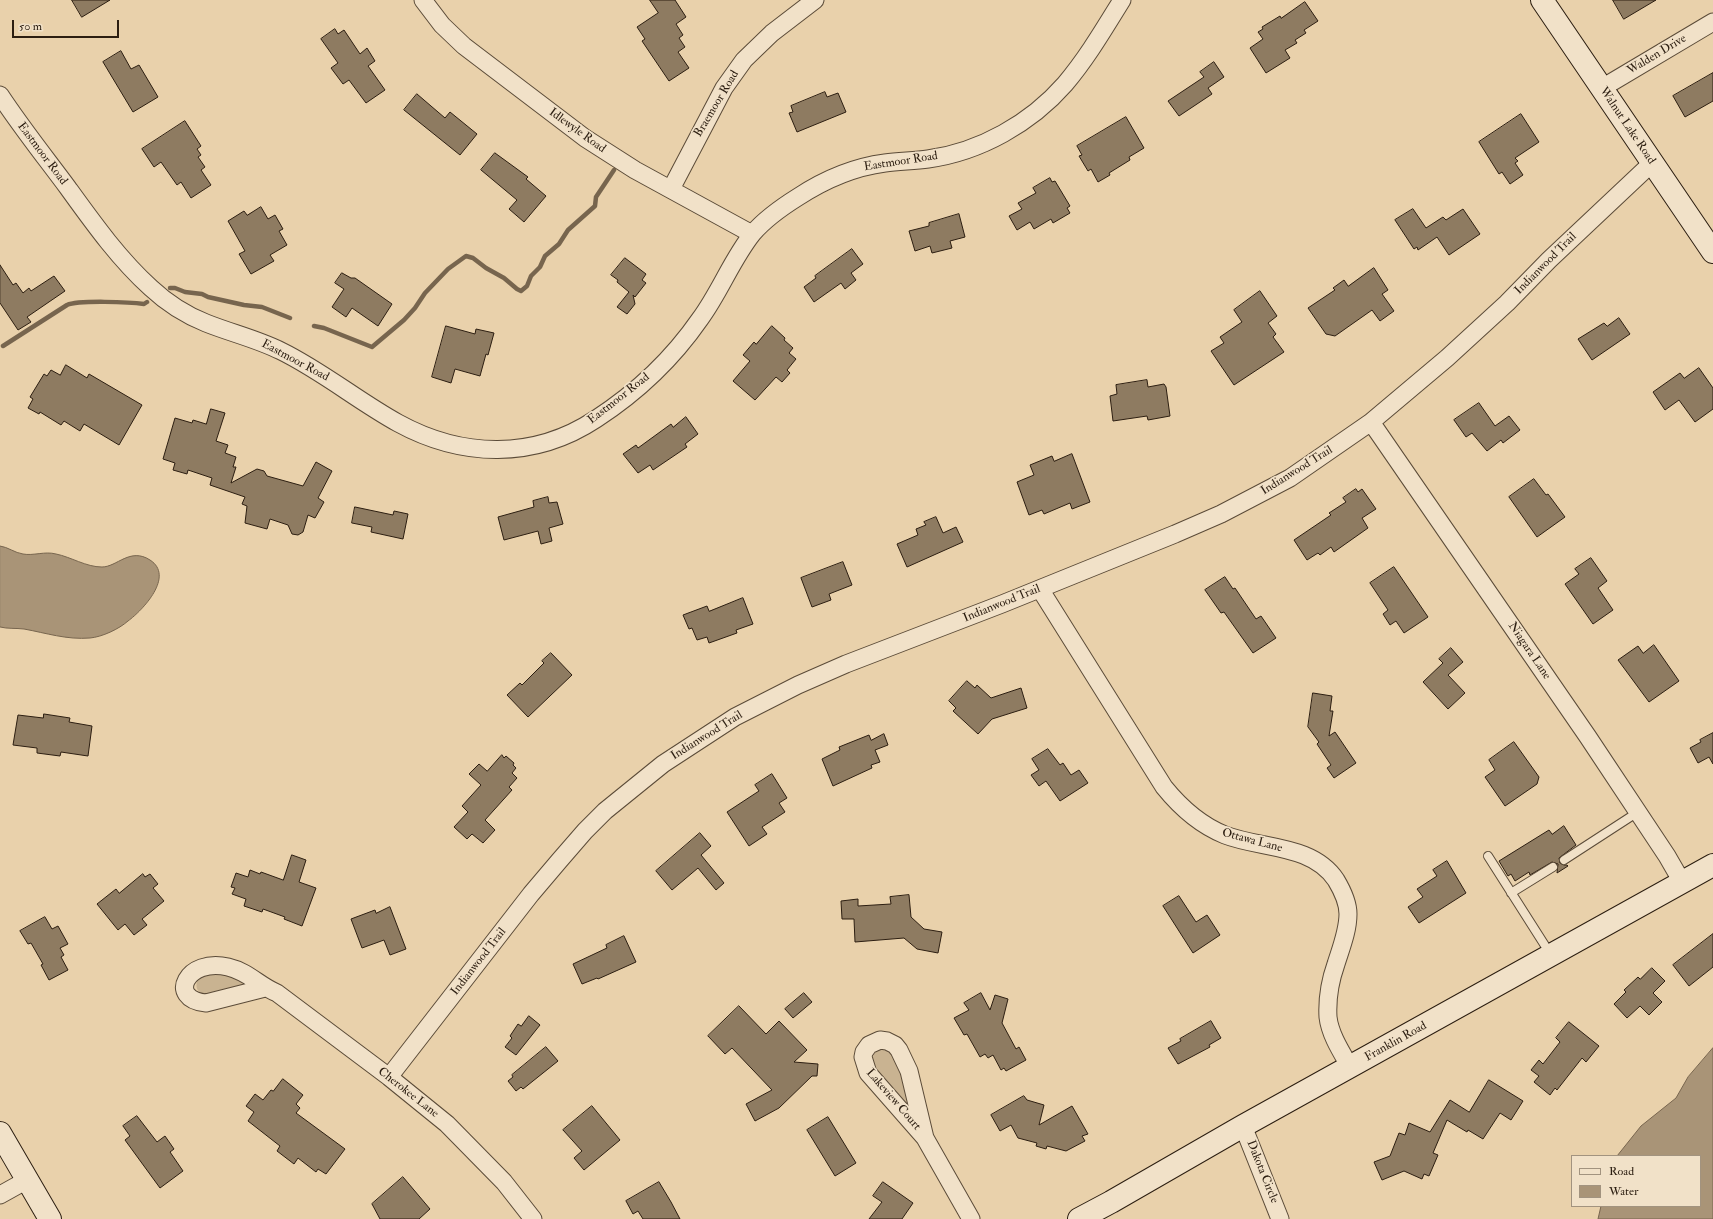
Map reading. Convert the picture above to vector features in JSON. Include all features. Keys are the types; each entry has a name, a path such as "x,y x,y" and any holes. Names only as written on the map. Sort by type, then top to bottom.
{"street":[{"name":"Idlewyle Road","path":"424,0 442,25 464,46 578,133 613,156 752,234"},
{"name":"Braemoor Road","path":"671,189 724,88 744,60 772,33 815,0"},
{"name":"Eastmoor Road","path":"0,95 5,113 98,230 123,260 154,291 175,307 206,323 256,340 283,352 320,373 401,425 436,440 466,448 506,450 525,449 544,444 582,428 615,406 660,366 691,332 717,294 752,234 765,220 797,197 826,181 847,172 887,162 929,159 953,154 976,147 997,137 1027,118 1064,86 1095,44 1122,0"},
{"name":"Walnut Lake Road","path":"1542,0 1713,252"},
{"name":"Walden Drive","path":"1602,88 1713,22"},
{"name":"Indianwood Trail","path":"389,1077 531,894 585,831 605,811 663,764 735,717 798,685 846,664 1040,589 1168,537 1235,507 1290,478 1371,422 1447,358 1507,304 1548,260 1652,163"},
{"name":"Niagara Lane","path":"1371,422 1638,812 1682,882"},
{"name":"Ottawa Lane","path":"1040,589 1173,799 1202,824 1214,831 1227,836 1303,855 1326,869 1335,878 1342,889 1348,913 1344,940 1330,984 1328,1019 1333,1034 1350,1067"},
{"name":"Franklin Road","path":"1079,1219 1243,1126 1552,956 1713,865"},
{"name":"Cherokee Lane","path":"265,988 277,993 294,1005 448,1124 504,1182 533,1219"},
{"name":"Lakeview Court","path":"926,1138 910,1077 899,1050 888,1041 880,1040 869,1045 864,1052 863,1058 868,1073 926,1138 971,1219"},
{"name":"Dakota Circle","path":"1243,1126 1280,1219"},
{"path":"0,1133 50,1219"},
{"path":"0,1196 27,1180"}],"lane":[{"path":"1564,860 1638,812"},
{"path":"1488,856 1552,956"},
{"path":"1511,893 1553,867"}],"shaded area":[{"path":"220,971 252,985 216,994 200,992 197,987 198,978"},
{"path":"881,1048 891,1051 899,1062 914,1113 886,1086 875,1069 873,1061 874,1054"}],"water":[{"path":"0,546 23,554 56,554 96,567 108,566 130,557 143,557 150,560 157,567 159,575 158,583 148,601 134,616 120,627 100,636 90,638 73,638 24,629 0,627"},
{"path":"1713,1048 1713,1219 1598,1219 1601,1207 1701,1207 1701,1155 1618,1155 1641,1126 1676,1098 1688,1077"}],"building":[{"path":"72,0 110,0 82,17"},
{"path":"650,0 675,0 686,17 676,24 683,35 679,38 685,47 678,52 689,68 669,81 642,41 645,39 637,27 658,13"},
{"path":"1613,0 1656,0 1624,19"},
{"path":"1305,2 1318,21 1304,30 1306,33 1295,40 1297,43 1285,50 1290,58 1266,73 1250,48 1263,39 1258,32 1263,29 1262,27 1280,16 1281,18"},
{"path":"335,29 338,34 344,30 360,54 367,48 375,61 368,66 385,90 366,103 349,80 343,84 331,68 338,63 321,39"},
{"path":"121,51 131,69 139,65 158,97 133,112 103,62"},
{"path":"1214,62 1224,77 1208,88 1212,94 1179,116 1168,101 1204,77 1200,72"},
{"path":"1713,73 1713,101 1685,117 1673,96"},
{"path":"825,92 827,97 838,93 846,112 797,132 789,113 793,112 791,106"},
{"path":"417,94 445,118 450,112 477,134 460,155 404,110"},
{"path":"1521,114 1539,142 1515,158 1518,161 1515,163 1523,175 1510,184 1502,172 1499,174 1479,142"},
{"path":"1126,117 1144,148 1129,157 1130,160 1098,182 1091,169 1088,171 1079,156 1082,155 1077,146"},
{"path":"185,121 201,146 197,149 201,155 198,157 205,167 201,170 211,185 191,198 181,182 177,185 161,162 154,167 142,149"},
{"path":"495,153 528,177 526,179 546,196 524,222 509,209 517,200 481,170"},
{"path":"1050,178 1052,182 1055,181 1070,206 1067,208 1070,213 1053,223 1051,219 1034,229 1030,222 1017,230 1009,216 1022,209 1018,203 1036,193 1033,188"},
{"path":"261,207 268,219 275,215 283,229 279,231 287,245 270,255 274,261 251,274 239,254 245,251 228,221 244,211 247,215"},
{"path":"1413,209 1426,228 1443,217 1446,220 1463,209 1480,234 1449,255 1437,237 1418,250 1417,247 1414,249 1395,220"},
{"path":"959,214 965,237 950,241 952,248 932,253 930,246 915,251 909,231 929,226 929,223"},
{"path":"852,249 863,264 851,273 856,280 845,289 841,283 814,302 804,287 816,278 815,276"},
{"path":"625,258 646,274 642,280 646,283 635,297 633,295 635,304 627,314 617,307 629,292 611,275"},
{"path":"0,265 13,285 16,283 23,293 29,288 31,291 54,276 65,291 27,317 31,322 18,330 0,303"},
{"path":"1374,268 1388,290 1382,294 1394,311 1380,321 1372,310 1335,336 1326,334 1308,308 1335,290 1333,288 1344,280 1348,286"},
{"path":"342,273 351,278 355,278 392,304 378,326 352,308 346,317 332,307 344,289 335,283"},
{"path":"1260,291 1277,316 1268,323 1276,334 1273,337 1284,352 1234,385 1211,351 1224,343 1220,337 1242,322 1234,310"},
{"path":"1619,318 1630,334 1592,360 1578,339 1604,323 1607,326"},
{"path":"446,326 475,334 476,329 494,333 480,376 455,369 451,383 432,377"},
{"path":"772,326 793,348 789,353 796,359 787,370 790,373 782,382 776,377 755,400 733,381 750,361 743,355 754,342 756,344"},
{"path":"66,365 87,378 89,374 142,405 119,445 84,424 80,431 64,421 61,425 40,412 39,414 28,408 33,399 30,397 44,374 47,376 51,370 60,375"},
{"path":"1699,368 1713,388 1713,409 1695,422 1679,400 1665,410 1653,392 1680,373 1684,378"},
{"path":"1147,380 1148,387 1164,384 1166,387 1170,416 1148,420 1147,416 1113,421 1110,396 1117,394 1116,385"},
{"path":"1479,403 1495,426 1509,416 1520,430 1503,443 1501,440 1487,451 1472,433 1466,437 1454,420"},
{"path":"211,409 225,413 216,441 228,445 225,453 236,457 233,467 236,467 231,483 257,469 264,471 267,476 303,486 316,462 332,471 318,498 324,502 315,518 308,515 303,532 298,535 292,534 288,525 270,519 267,529 245,523 247,506 242,504 245,497 210,485 212,478 188,470 187,474 173,470 175,463 163,459 175,418 192,423 193,420 206,424"},
{"path":"686,417 698,434 685,444 687,447 653,470 650,465 638,473 623,454 636,445 638,448 671,424 673,427"},
{"path":"1072,454 1090,502 1072,509 1070,503 1044,514 1042,510 1029,515 1017,482 1034,475 1030,465 1052,456 1054,461"},
{"path":"1534,479 1546,495 1548,494 1565,517 1537,537 1509,497"},
{"path":"1356,489 1358,492 1362,489 1376,509 1362,518 1368,528 1334,552 1331,547 1320,555 1318,553 1307,560 1294,540 1331,515 1329,513 1346,502 1343,498"},
{"path":"548,497 549,503 557,502 563,524 549,528 552,541 541,544 538,531 504,540 498,517 534,507 533,501"},
{"path":"355,507 393,515 394,511 408,514 403,539 371,532 372,527 352,523"},
{"path":"936,517 943,533 956,527 963,542 907,567 897,544 918,535 916,529 926,525 924,522"},
{"path":"1591,558 1607,581 1598,588 1613,610 1593,624 1565,584 1579,574 1575,569"},
{"path":"843,562 852,585 829,594 831,600 812,607 801,578"},
{"path":"1394,567 1428,617 1404,633 1396,621 1390,625 1383,614 1388,610 1370,583"},
{"path":"1225,577 1233,589 1235,588 1256,619 1261,616 1276,638 1253,653 1224,612 1221,613 1205,590"},
{"path":"743,598 753,624 736,630 737,633 709,643 707,637 697,640 692,628 689,629 683,615 707,606 709,611"},
{"path":"1654,645 1679,681 1649,702 1618,660 1638,646 1643,653"},
{"path":"1451,648 1463,662 1448,675 1465,693 1448,709 1423,682 1443,663 1439,659"},
{"path":"551,653 572,675 528,717 507,695 520,683 522,685 544,663 542,661"},
{"path":"967,681 975,688 977,685 991,698 1021,688 1027,708 992,719 978,734 953,711 956,708 949,701"},
{"path":"1313,693 1332,696 1330,711 1333,711 1329,736 1335,732 1356,763 1334,778 1327,768 1331,765 1317,744 1319,742 1308,727"},
{"path":"44,714 70,718 69,722 92,726 88,756 61,752 60,756 37,753 37,748 13,745 18,715 43,718"},
{"path":"1713,733 1713,764 1709,757 1698,763 1690,748 1701,742 1700,740"},
{"path":"884,734 888,745 875,750 880,762 871,765 872,768 833,786 822,759 840,750 839,747 869,735 871,740"},
{"path":"1514,742 1539,777 1537,784 1505,806 1485,777 1495,770 1489,760"},
{"path":"1048,749 1060,765 1063,763 1071,775 1079,770 1088,783 1060,801 1046,781 1039,786 1031,775 1039,770 1032,759"},
{"path":"502,755 504,758 506,756 514,763 513,765 516,768 512,773 517,778 509,787 512,790 485,820 495,830 483,843 472,834 467,839 454,827 468,812 462,806 481,785 469,774 479,764 487,771"},
{"path":"772,774 787,798 779,803 785,812 762,827 767,834 749,846 727,812 759,791 755,785"},
{"path":"1564,826 1576,845 1559,858 1560,863 1568,866 1557,873 1558,864 1552,862 1530,875 1529,872 1515,881 1511,874 1508,876 1499,861 1549,830 1552,834"},
{"path":"700,833 711,846 701,855 724,883 716,890 698,868 672,890 656,871"},
{"path":"292,855 306,860 299,882 316,888 302,926 284,919 285,917 263,909 262,912 244,906 246,899 232,894 235,888 231,887 236,873 248,877 250,870 260,874 261,872 283,880"},
{"path":"1447,861 1466,893 1419,923 1408,907 1423,897 1417,889 1437,876 1433,870"},
{"path":"143,874 145,877 150,874 158,884 153,888 164,901 142,919 147,925 134,935 125,924 118,930 97,904 116,889 119,893"},
{"path":"909,895 911,917 924,929 942,932 938,953 917,949 904,938 855,942 854,919 842,919 841,901 858,899 858,906 891,904 890,897"},
{"path":"1179,896 1196,922 1207,915 1220,935 1193,953 1163,906"},
{"path":"390,907 406,949 390,955 384,940 362,948 351,919 375,910 376,913"},
{"path":"45,917 52,929 58,926 68,944 60,948 64,955 61,957 68,970 49,980 41,965 43,964 31,943 28,944 20,931"},
{"path":"1713,934 1713,967 1689,986 1673,965"},
{"path":"624,936 636,962 598,979 597,978 582,984 573,964 607,948 606,945"},
{"path":"1652,968 1665,981 1653,993 1662,1002 1649,1015 1640,1006 1627,1018 1614,1004 1626,992 1624,990 1638,977 1640,979"},
{"path":"804,993 812,1002 793,1018 785,1009"},
{"path":"981,993 990,1010 995,995 1008,999 1002,1023 1016,1049 1019,1047 1026,1060 1006,1071 1004,1068 1001,1070 993,1055 988,1058 985,1054 980,1057 967,1034 964,1035 954,1018 969,1010 964,1003"},
{"path":"739,1006 766,1034 779,1021 807,1050 794,1062 818,1064 817,1076 812,1076 779,1108 755,1121 746,1104 772,1090 732,1048 725,1054 708,1036"},
{"path":"529,1016 540,1025 516,1055 505,1047 512,1038 510,1036 518,1024 521,1026"},
{"path":"1211,1021 1221,1038 1209,1045 1210,1047 1178,1064 1168,1048 1181,1041 1180,1039"},
{"path":"1569,1022 1599,1046 1586,1062 1582,1058 1557,1090 1555,1088 1550,1095 1534,1082 1539,1076 1531,1070 1539,1060 1543,1064 1560,1042 1556,1038"},
{"path":"546,1047 558,1061 523,1089 521,1087 516,1091 508,1081 513,1077 512,1075"},
{"path":"283,1079 303,1095 296,1104 300,1108 296,1113 345,1149 326,1174 318,1169 316,1172 298,1158 294,1164 277,1151 280,1146 248,1121 254,1112 246,1106 255,1094 263,1100"},
{"path":"1489,1080 1523,1101 1511,1120 1500,1113 1483,1139 1468,1130 1467,1132 1447,1120 1433,1153 1438,1155 1429,1176 1424,1174 1422,1179 1404,1171 1382,1180 1374,1162 1390,1156 1399,1133 1405,1135 1409,1123 1430,1132 1450,1100 1469,1112"},
{"path":"1024,1096 1027,1100 1044,1105 1039,1125 1072,1106 1088,1134 1082,1136 1085,1141 1066,1151 1047,1146 1046,1149 1036,1146 1037,1143 1018,1138 1011,1125 1000,1131 991,1115"},
{"path":"592,1106 620,1140 584,1170 574,1158 582,1151 563,1130"},
{"path":"137,1116 157,1142 165,1136 174,1149 170,1152 183,1171 160,1188 125,1140 130,1136 123,1126"},
{"path":"828,1117 856,1163 835,1176 807,1130"},
{"path":"403,1177 430,1209 419,1219 380,1219 372,1204"},
{"path":"659,1182 680,1219 643,1219 638,1211 633,1214 626,1201"},
{"path":"883,1182 913,1203 902,1219 869,1219 882,1202 873,1196"}],"waterway":[{"path":"314,326 324,328 372,347 404,320 415,308 425,293 448,269 466,256 473,258 521,291 527,286 531,276 540,267 545,256 559,244 568,230 595,206 596,197 614,170"},
{"path":"170,288 202,294 208,297 244,305 262,307 290,318"},
{"path":"3,346 67,305 73,303 116,302 144,304 147,302"}]}
